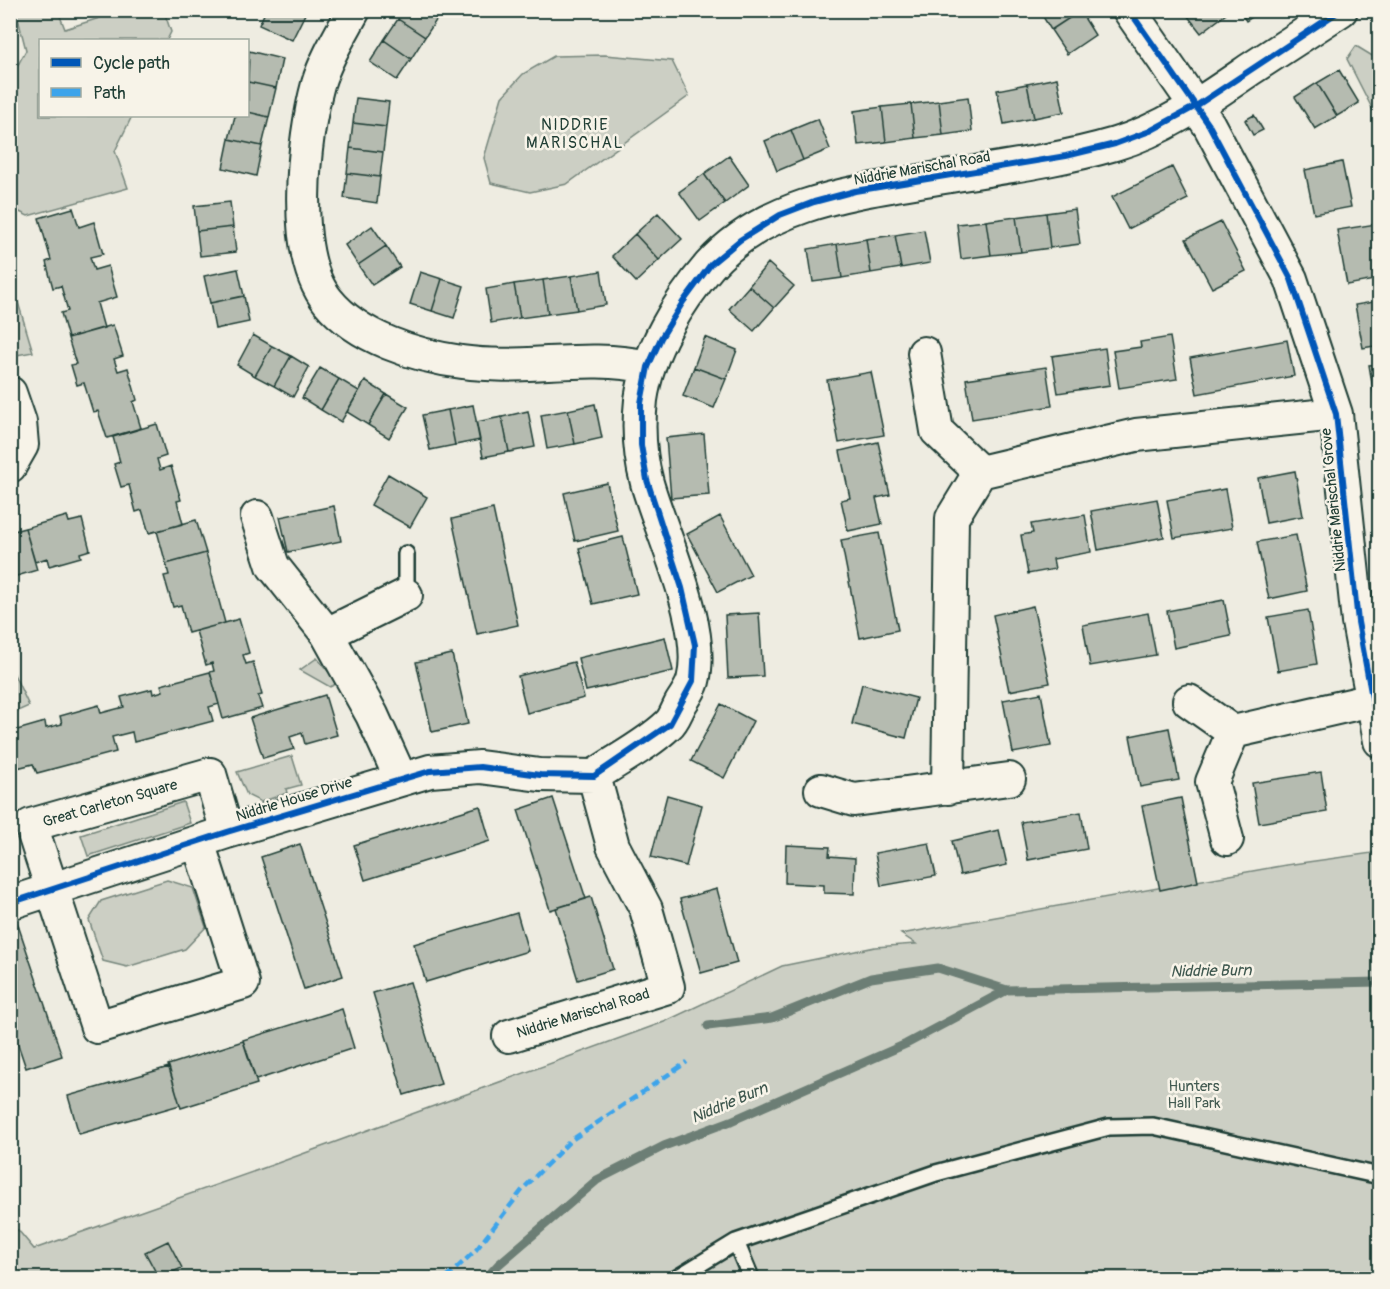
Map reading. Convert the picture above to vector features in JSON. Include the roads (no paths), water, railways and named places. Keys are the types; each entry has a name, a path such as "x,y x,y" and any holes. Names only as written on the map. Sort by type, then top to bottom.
{"street":[{"path":"354,10 333,49 318,84 308,146 303,198 305,245 313,275 327,300 347,320 379,338 413,351 460,362 506,366 586,359 648,367"},
{"name":"Niddrie Marischal Grove","path":"1129,10 1196,106 1291,279 1336,414 1369,619 1372,700 1380,741"},
{"name":"Niddrie Marischal Road","path":"509,1036 668,987 646,909 613,846 594,776 670,724 693,681 695,645 682,588 647,480 641,445 641,402 648,367 683,302 711,264 740,240 780,215 814,202 855,191 1066,156 1115,144 1150,131 1196,106 1341,10"},
{"path":"924,353 937,430 980,472 952,518 948,788"},
{"path":"10,393 20,422 22,445 10,466"},
{"name":"Niddrie Marischal Grove","path":"980,472 1136,435 1336,414"},
{"path":"256,517 273,566 327,634 372,715 400,779"},
{"path":"327,634 406,594"},
{"path":"1189,701 1233,732 1372,700"},
{"path":"1227,839 1212,782 1233,732"},
{"name":"Niddrie House Drive","path":"10,903 227,832 430,771 480,767 540,774 594,776"},
{"name":"Great Carleton Square","path":"198,842 243,983 97,1027 31,825 210,774 227,832"},
{"path":"820,790 854,800 1009,779"}],"lane":[{"path":"406,554 406,594"},
{"path":"677,1278 736,1242 936,1173 1109,1127 1153,1126 1380,1176"},
{"path":"736,1242 751,1278"}],"waterway":[{"name":"Niddrie Burn","path":"708,1026 772,1018 871,978 938,968 1007,990 1380,982"},
{"name":"Niddrie Burn","path":"486,1278 498,1265 597,1180 664,1146 731,1121 906,1044 1007,990"}],"district":[{"name":"NIDDRIE MARISCHAL","path":"575,133"}],"park label":[{"name":"Hunters Hall Park","path":"1194,1094"}]}
